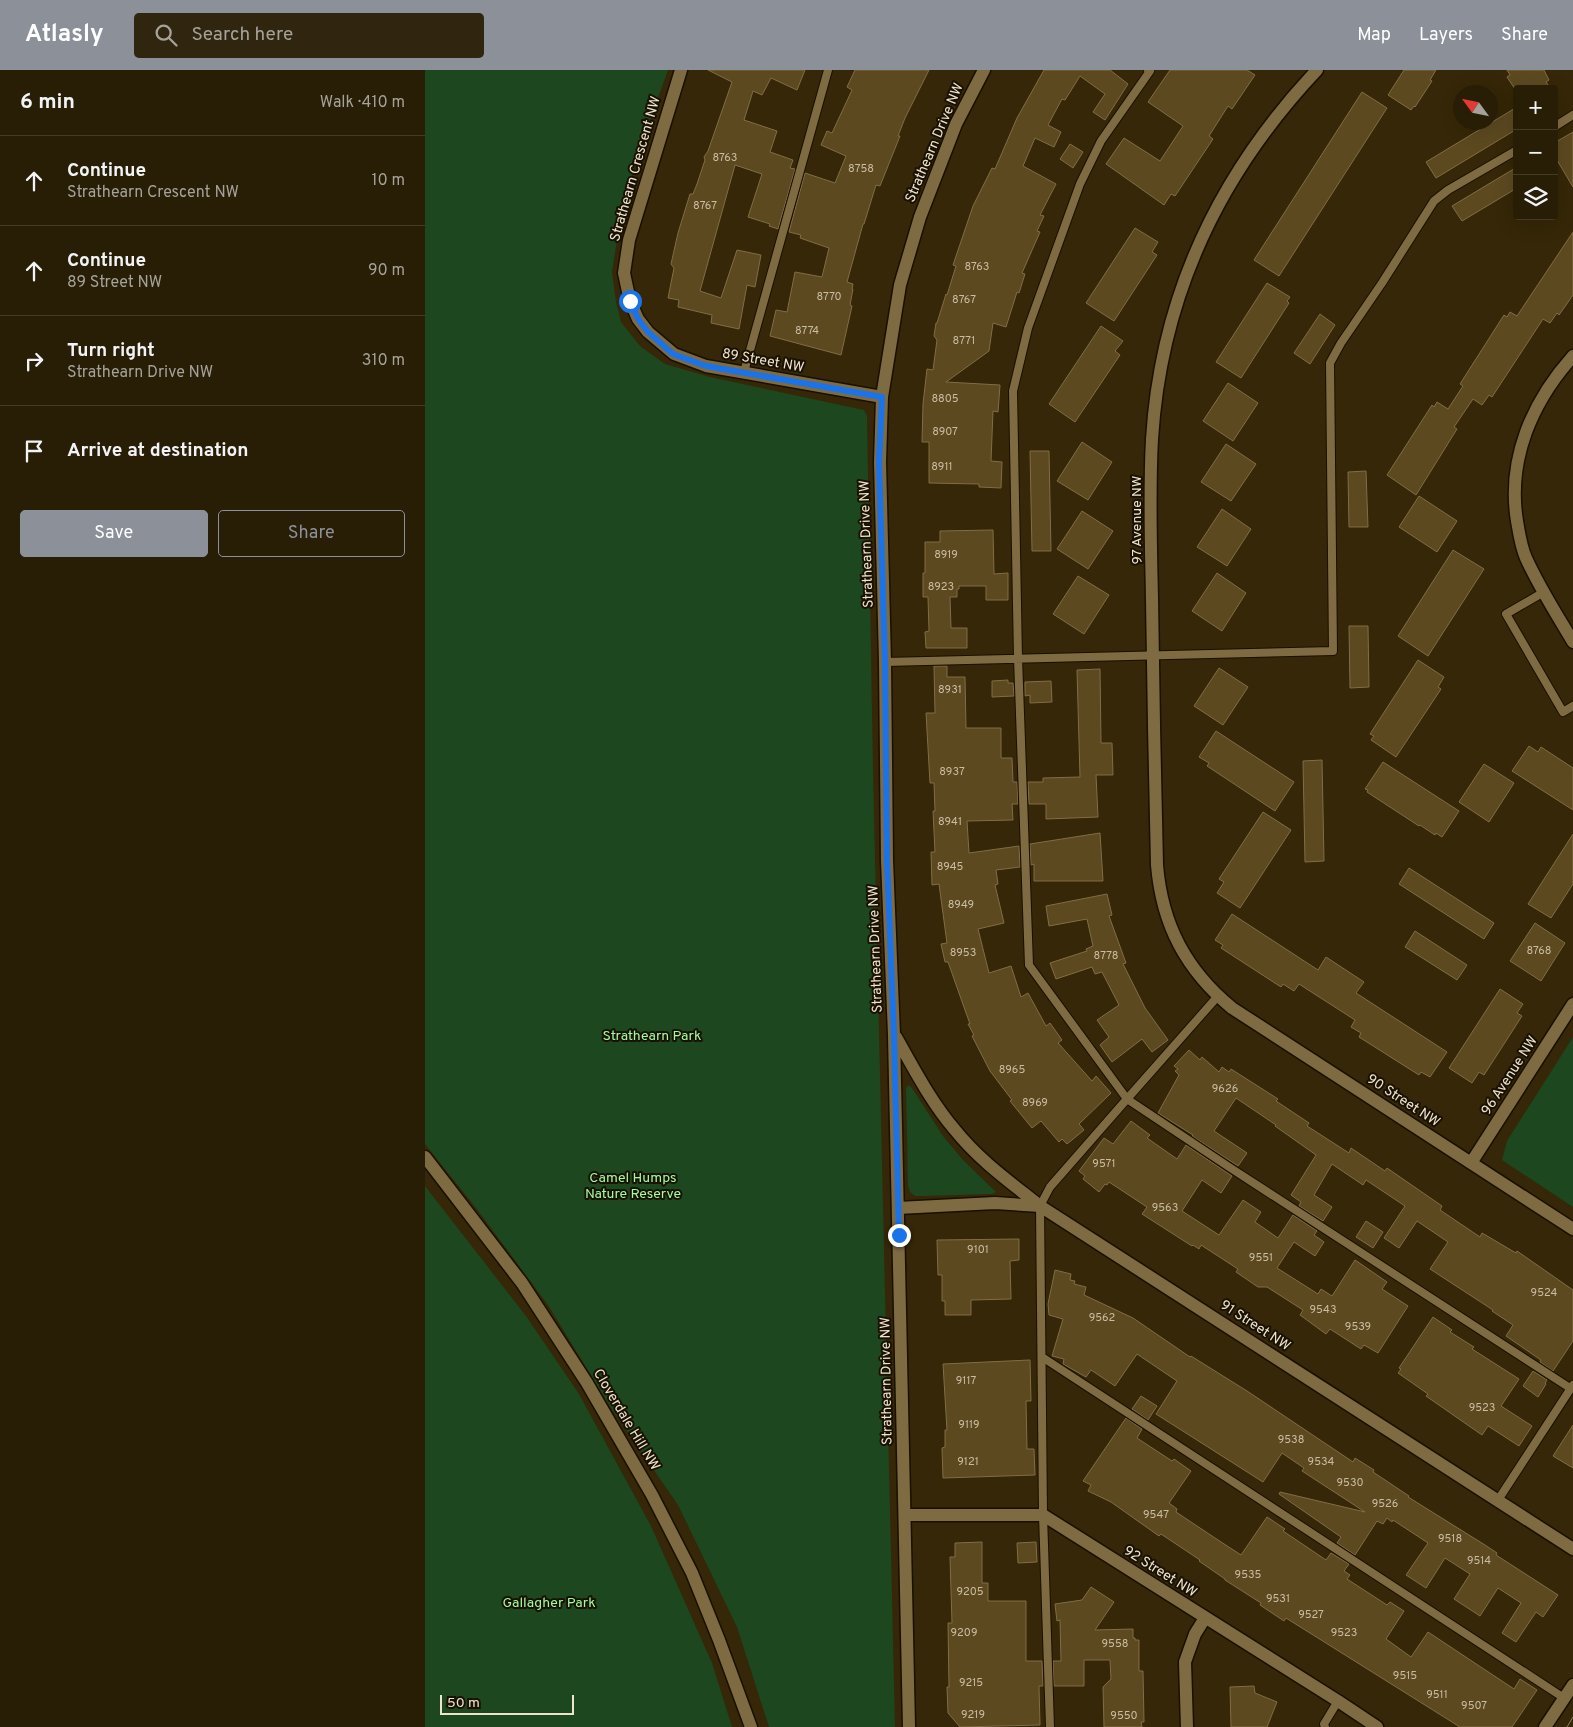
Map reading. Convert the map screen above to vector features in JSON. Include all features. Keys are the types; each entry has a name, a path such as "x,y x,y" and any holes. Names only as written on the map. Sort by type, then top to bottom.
{"street":[{"name":"Strathearn Crescent NW","path":"648,332 638,319 630,301 624,273 625,265 629,240 681,70"},
{"name":"Strathearn Drive NW","path":"909,1727 879,462 882,397 901,285 920,217 943,154 984,70"},
{"name":"97 Avenue NW","path":"1218,996 1195,971 1183,954 1166,916 1160,891 1157,865 1151,507 1153,439 1158,389 1172,321 1196,250 1211,217 1247,156 1270,124 1317,70"},
{"name":"89 Street NW","path":"648,332 673,354 706,366 882,397"},
{"path":"1573,356 1547,388 1537,405 1526,431 1517,466 1516,512 1519,535 1526,557 1543,592 1573,642"},
{"name":"90 Street NW","path":"1218,996 1248,1019 1573,1229"},
{"name":"96 Avenue NW","path":"1471,1163 1573,1004"},
{"name":"Strathearn Drive NW","path":"894,1035 928,1094 955,1131 989,1165 1040,1206"},
{"name":"Cloverdale Hill NW","path":"425,1157 522,1283 587,1383 652,1494 692,1574 751,1727"},
{"name":"91 Street NW","path":"898,1208 995,1203 1040,1206 1573,1549"},
{"path":"905,1514 1043,1515"},
{"name":"92 Street NW","path":"1043,1515 1377,1727"},
{"path":"1187,1727 1185,1662 1195,1634 1205,1618"},
{"path":"1545,1727 1573,1685"}],"lane":[{"path":"743,372 828,70"},
{"path":"1149,70 1101,141 1079,184 1028,328 1013,391 1018,658 1029,965 1127,1099 1229,1167 1572,1386 1497,1500"},
{"path":"1558,124 1573,115"},
{"path":"885,662 1333,651 1330,363 1341,343 1434,201 1448,190 1513,152"},
{"path":"1543,592 1506,614 1563,712 1573,706"},
{"path":"1050,1727 1043,1515 1040,1206 1050,1187 1218,996"},
{"path":"1042,1358 1563,1698"},
{"path":"1325,1727 1338,1701"}],"green space":[{"name":"Strathearn Park","path":"425,70 668,70 631,179 616,246 612,272 621,322 640,346 665,364 710,377 864,410 867,416 873,770 895,1727 769,1727 737,1627 678,1505 611,1408 548,1305 476,1208 425,1144"},
{"path":"1573,1037 1573,1207 1502,1160 1507,1141"},
{"path":"909,1085 943,1136 962,1159 996,1192 992,1194 915,1196 910,1192 908,1186 906,1088"},
{"name":"Gallagher Park","path":"425,1186 526,1316 579,1394 651,1526 712,1663 732,1727 425,1727"}],"building":[{"path":"708,70 805,70 797,90 771,78 762,95 753,91 744,120 777,131 770,152 793,160 790,168 795,169 778,229 769,226 770,224 748,217 762,174 735,165 700,291 721,298 737,250 761,255 755,287 747,285 739,329 711,323 712,315 678,307 679,300 668,298 674,268 671,264 678,233 690,194 693,194 697,184 705,160 704,157 708,151 732,82"},
{"path":"855,70 929,70 905,118 898,136 900,136 880,186 876,185 863,224 847,282 853,284 850,305 852,306 841,355 770,336 776,310 787,312 795,272 822,277 829,248 800,238 801,235 789,232 805,173 835,183 846,156 821,145 827,131 832,133 852,90 847,87"},
{"path":"1044,70 1110,70 1128,84 1105,120 1093,112 1105,94 1080,76 1065,100 1062,99 1048,125 1061,132 1054,147 1035,138 1023,166 1056,184 1040,215 1044,216 1037,231 1040,232 1022,273 1025,274 1019,293 1017,292 1006,327 993,323 989,351 946,382 1000,385 998,412 993,411 991,461 1002,462 1001,488 979,487 979,484 929,483 929,442 922,442 923,404 927,369 933,370 937,340 934,336 936,323 947,295 956,266 953,265 973,206 992,168 995,169 1017,118"},
{"path":"1170,70 1247,70 1255,75 1232,109 1228,106 1209,136 1213,139 1175,196 1171,194 1164,205 1106,164 1124,138 1160,161 1183,126 1148,102"},
{"path":"1404,70 1436,70 1430,80 1432,81 1411,110 1388,95"},
{"path":"1507,70 1544,70 1549,80 1546,82 1548,85 1513,86 1507,77 1510,75"},
{"path":"1362,92 1387,108 1279,276 1254,260"},
{"path":"1513,109 1513,131 1436,178 1426,162 1479,130 1498,130 1498,118"},
{"path":"1573,132 1573,187 1558,162 1558,141"},
{"path":"1070,144 1083,152 1073,168 1060,159"},
{"path":"1513,169 1513,190 1462,221 1452,206"},
{"path":"1135,228 1158,242 1152,252 1157,255 1114,321 1086,303"},
{"path":"1573,232 1573,295 1559,315 1557,313 1550,323 1543,319 1492,397 1489,395 1482,405 1473,399 1454,427 1457,429 1416,495 1387,475 1432,405 1434,407 1437,402 1448,409 1463,386 1460,384 1504,315 1507,317 1510,312 1517,316"},
{"path":"1267,283 1290,297 1287,301 1289,303 1241,378 1216,362"},
{"path":"1320,314 1335,325 1310,364 1294,353"},
{"path":"1101,326 1123,341 1115,351 1120,355 1075,422 1049,404"},
{"path":"1228,383 1258,403 1233,441 1203,421"},
{"path":"1082,442 1112,462 1088,500 1057,481"},
{"path":"1226,444 1256,464 1231,501 1201,482"},
{"path":"1030,451 1049,451 1051,551 1032,551"},
{"path":"1366,471 1368,527 1349,527 1348,472"},
{"path":"1419,496 1457,521 1437,552 1399,527"},
{"path":"1222,509 1251,529 1227,566 1197,547"},
{"path":"1082,511 1113,531 1088,569 1057,549"},
{"path":"993,530 994,574 1008,573 1008,600 986,600 986,586 959,586 957,597 950,597 951,628 967,628 967,648 926,648 925,632 929,631 928,597 923,597 925,542 940,542 940,531"},
{"path":"1453,550 1484,569 1428,656 1398,636"},
{"path":"1217,573 1246,593 1222,631 1192,611"},
{"path":"1078,576 1109,595 1084,634 1053,614"},
{"path":"1349,626 1368,626 1369,687 1350,688"},
{"path":"1418,660 1444,677 1438,687 1441,689 1396,757 1371,740 1374,736 1370,734"},
{"path":"934,666 947,666 947,677 965,677 966,728 1001,728 1001,758 1012,758 1013,782 1017,782 1018,804 1012,804 1013,820 967,821 969,853 1019,846 1020,867 996,870 998,884 995,885 1004,923 978,929 989,973 1011,966 1021,997 1028,993 1046,1026 1050,1023 1062,1040 1058,1043 1092,1081 1096,1076 1111,1093 1079,1124 1084,1130 1067,1144 1062,1139 1059,1142 1041,1121 1032,1128 1010,1101 1012,1100 990,1071 972,1036 974,1035 968,1024 970,1024 948,962 945,962 941,944 947,943 939,884 932,885 931,852 935,852 933,811 935,811 934,783 930,783 926,713 935,713"},
{"path":"1219,668 1248,687 1223,725 1194,706"},
{"path":"1100,669 1101,743 1112,743 1113,775 1096,775 1098,817 1046,819 1046,804 1029,804 1028,782 1043,782 1043,778 1080,777 1077,670"},
{"path":"1008,680 1008,683 1013,683 1014,696 992,697 992,681"},
{"path":"1051,681 1052,702 1030,703 1030,695 1025,696 1025,682"},
{"path":"1216,731 1294,782 1275,811 1207,766 1209,763 1199,757"},
{"path":"1529,746 1538,752 1541,747 1573,768 1573,810 1512,771"},
{"path":"1322,760 1324,861 1305,862 1303,761"},
{"path":"1383,762 1459,811 1442,837 1419,826 1367,792 1368,790 1365,789"},
{"path":"1484,764 1514,783 1489,822 1459,802"},
{"path":"1263,812 1291,830 1240,908 1217,893 1224,882 1219,879"},
{"path":"1100,833 1103,881 1034,881 1034,864 1031,865 1030,844"},
{"path":"1573,834 1573,884 1551,918 1528,904"},
{"path":"1409,868 1494,923 1484,939 1399,884"},
{"path":"1107,894 1112,915 1109,916 1126,963 1123,964 1145,1008 1168,1040 1152,1052 1142,1039 1112,1062 1100,1045 1109,1037 1097,1020 1119,1005 1102,972 1095,974 1092,967 1056,979 1050,963 1087,951 1086,949 1093,946 1087,919 1049,926 1046,906"},
{"path":"1232,914 1318,970 1326,957 1364,982 1356,993 1447,1052 1430,1077 1421,1072 1419,1075 1359,1037 1361,1033 1351,1027 1355,1020 1299,984 1294,991 1283,984 1281,987 1221,948 1223,945 1215,940"},
{"path":"1535,923 1565,943 1541,981 1510,961"},
{"path":"1415,931 1467,965 1457,980 1405,947"},
{"path":"1500,989 1523,1004 1517,1013 1522,1016 1484,1075 1479,1072 1472,1083 1449,1068"},
{"path":"1189,1050 1200,1060 1202,1057 1219,1072 1222,1067 1229,1072 1231,1069 1278,1099 1276,1101 1309,1123 1307,1126 1349,1153 1351,1148 1385,1171 1387,1168 1442,1206 1440,1210 1480,1237 1482,1233 1516,1253 1517,1251 1573,1290 1573,1341 1553,1371 1540,1362 1541,1360 1506,1336 1513,1325 1430,1269 1448,1242 1417,1221 1399,1248 1384,1238 1405,1206 1366,1180 1363,1185 1332,1164 1314,1195 1332,1207 1323,1221 1299,1206 1301,1202 1291,1195 1316,1155 1236,1098 1214,1131 1247,1153 1238,1166 1158,1113 1179,1075 1175,1071 1178,1069 1174,1066"},
{"path":"1131,1121 1150,1135 1147,1138 1177,1159 1186,1145 1232,1176 1221,1193 1202,1180 1182,1211 1219,1235 1243,1200 1261,1212 1255,1222 1278,1238 1293,1215 1317,1231 1314,1235 1324,1242 1315,1256 1294,1242 1277,1268 1318,1294 1321,1289 1332,1296 1355,1260 1387,1282 1382,1289 1408,1306 1378,1353 1364,1345 1361,1349 1330,1329 1326,1334 1300,1315 1303,1310 1267,1287 1258,1287 1236,1272 1238,1269 1201,1245 1199,1249 1192,1246 1142,1214 1147,1207 1109,1182 1099,1192 1083,1179 1085,1176 1079,1171 1104,1138 1113,1144"},
{"path":"1366,1221 1383,1232 1373,1248 1356,1237"},
{"path":"1019,1239 1019,1260 1010,1261 1011,1299 971,1300 971,1315 945,1315 945,1301 942,1301 942,1275 938,1275 937,1240"},
{"path":"1055,1270 1071,1274 1070,1280 1075,1281 1074,1284 1086,1287 1084,1295 1133,1318 1353,1462 1355,1458 1374,1470 1373,1472 1408,1497 1485,1545 1497,1553 1496,1555 1558,1595 1543,1617 1536,1612 1516,1642 1502,1633 1521,1603 1498,1588 1480,1616 1454,1599 1470,1574 1445,1558 1426,1588 1406,1575 1428,1543 1393,1520 1392,1522 1387,1518 1383,1524 1377,1521 1355,1555 1337,1543 1341,1537 1279,1494 1280,1492 1365,1512 1302,1471 1304,1468 1282,1453 1263,1482 1156,1414 1177,1381 1137,1354 1115,1386 1091,1370 1086,1377 1063,1364 1064,1359 1052,1356 1063,1319 1049,1315 1048,1304"},
{"path":"1433,1317 1452,1330 1450,1332 1474,1347 1472,1349 1519,1379 1501,1406 1532,1426 1519,1446 1488,1426 1482,1435 1426,1396 1428,1394 1398,1373 1401,1369 1399,1368"},
{"path":"1030,1360 1031,1401 1026,1401 1027,1449 1034,1449 1035,1475 943,1478 942,1448 945,1447 945,1430 947,1430 943,1364"},
{"path":"1533,1371 1547,1380 1538,1397 1523,1386"},
{"path":"1141,1396 1157,1406 1148,1420 1132,1409"},
{"path":"1126,1418 1142,1429 1137,1438 1191,1471 1169,1503 1177,1509 1176,1512 1215,1538 1241,1555 1267,1517 1285,1529 1283,1531 1326,1560 1331,1553 1349,1564 1344,1571 1350,1575 1347,1579 1387,1605 1390,1602 1404,1611 1386,1639 1411,1657 1428,1632 1514,1689 1520,1679 1537,1690 1512,1727 1460,1727 1286,1618 1284,1621 1161,1534 1159,1536 1111,1502 1088,1491 1091,1485 1083,1481"},
{"path":"1573,1425 1573,1468 1553,1456"},
{"path":"982,1542 982,1583 988,1583 988,1601 1026,1601 1026,1661 1042,1661 1043,1686 1039,1686 1040,1725 960,1727 948,1713 948,1623 952,1623 950,1557 955,1557 955,1543"},
{"path":"1036,1542 1037,1562 1018,1563 1017,1543"},
{"path":"1091,1587 1114,1602 1095,1630 1133,1629 1133,1638 1139,1640 1139,1671 1143,1671 1144,1722 1141,1722 1142,1727 1104,1727 1103,1687 1111,1679 1110,1660 1084,1660 1084,1686 1054,1686 1053,1661 1061,1661 1060,1620 1057,1621 1055,1604 1082,1600"},
{"path":"1254,1686 1255,1693 1277,1702 1267,1727 1231,1727 1230,1687"}],"tram line":[{"path":"1567,1727 1573,1717"}],"route":[{"path":"630,301 638,319 648,332 673,354 706,366 882,397 879,462 885,662 887,860 899,1235"}],"park label":[{"name":"Camel Humps Nature Reserve","path":"633,1186"}]}
